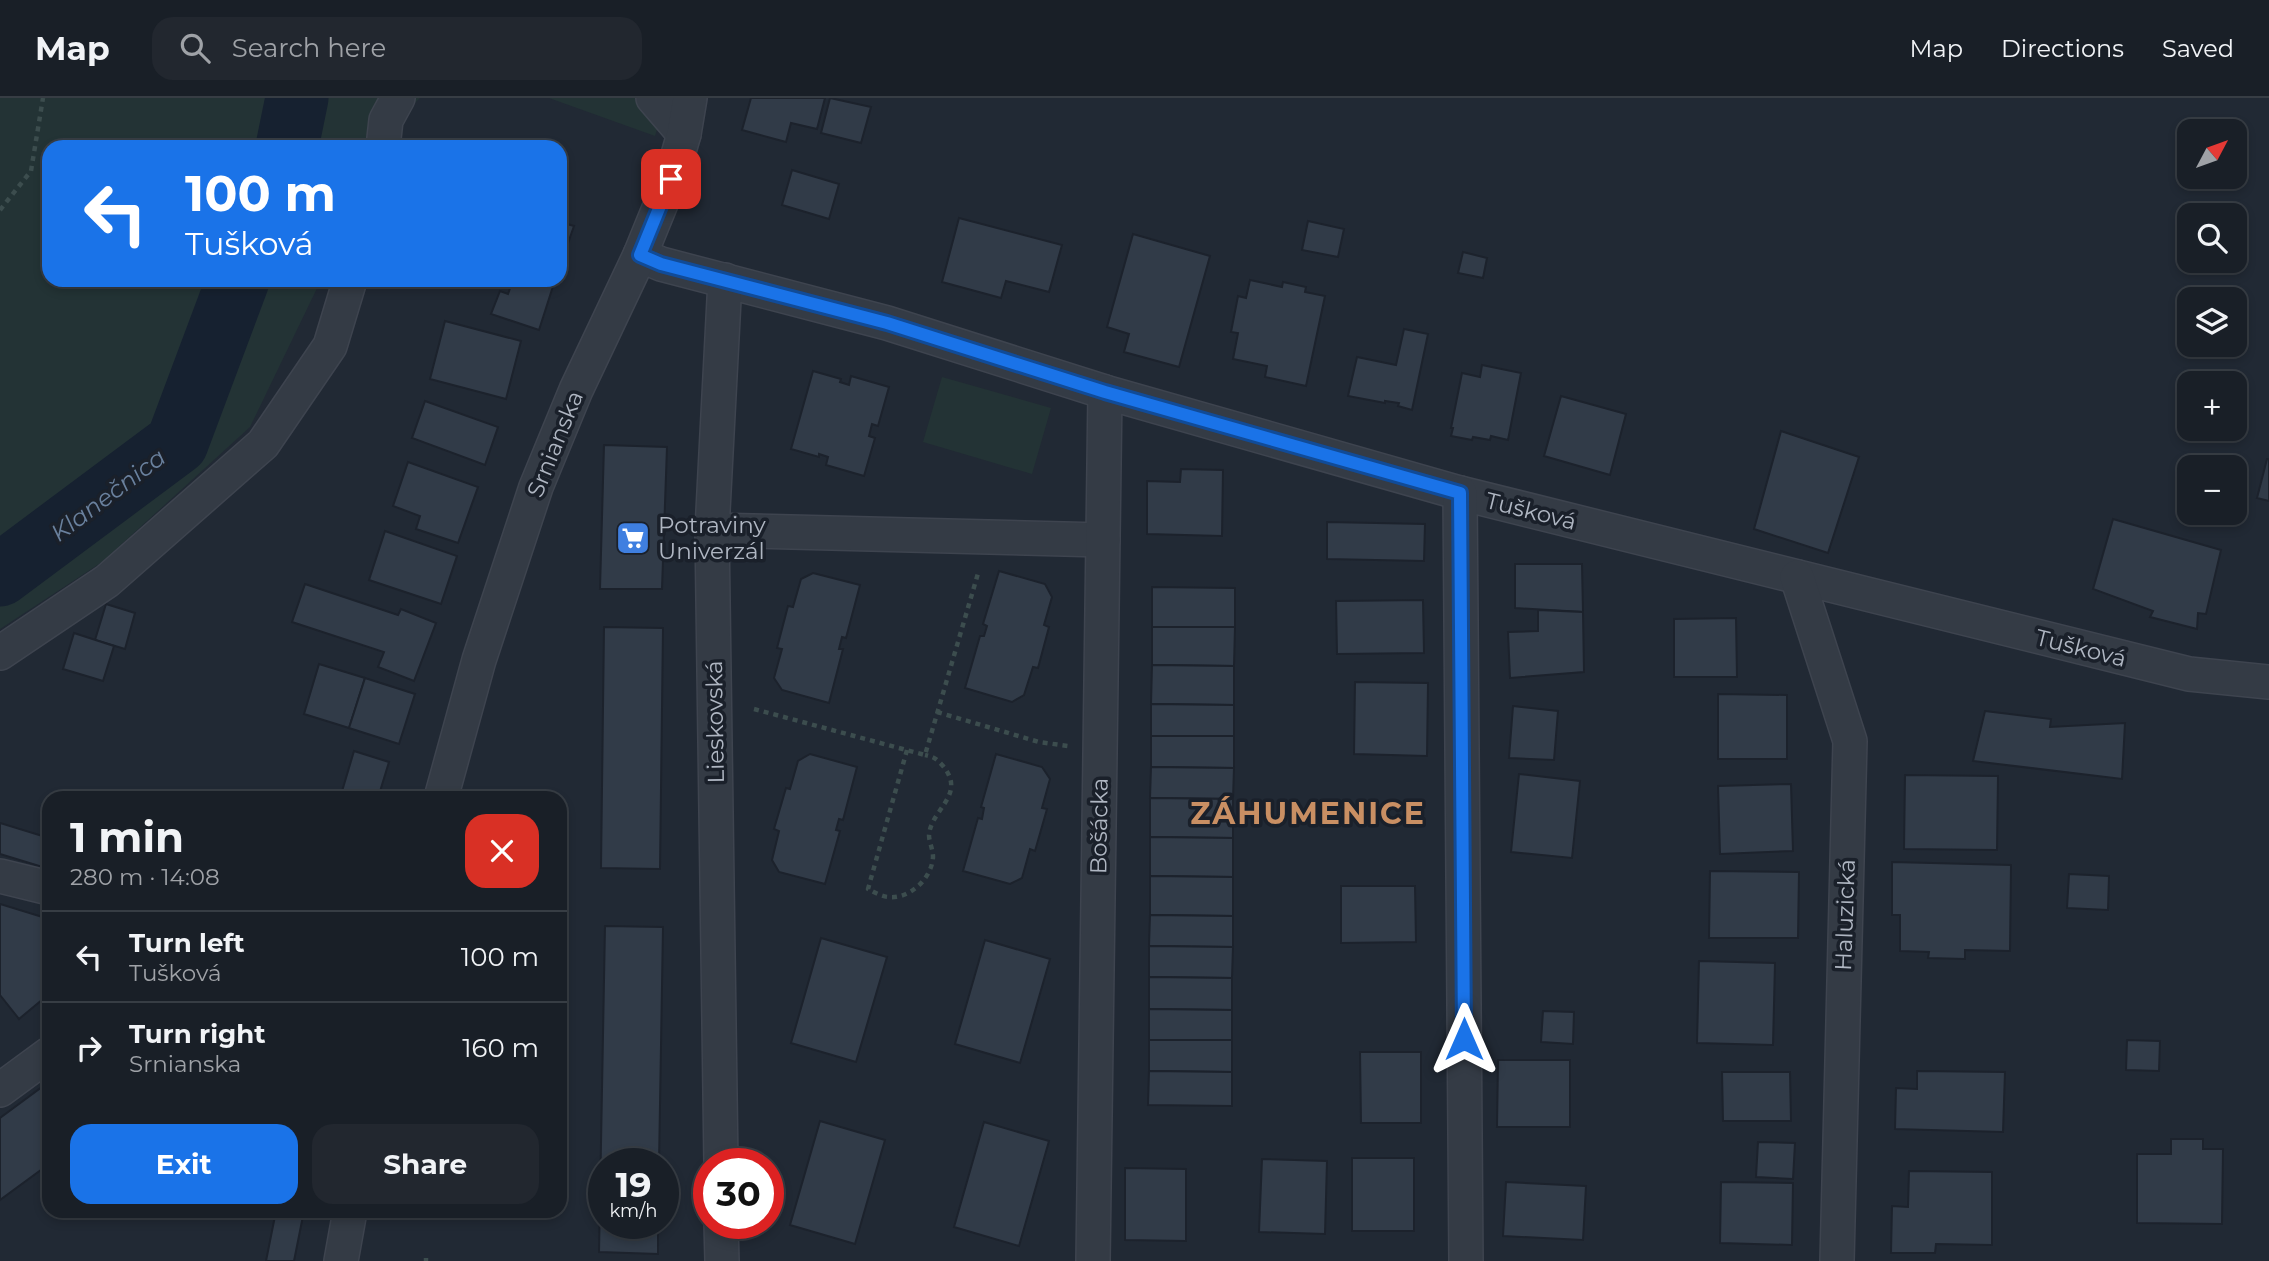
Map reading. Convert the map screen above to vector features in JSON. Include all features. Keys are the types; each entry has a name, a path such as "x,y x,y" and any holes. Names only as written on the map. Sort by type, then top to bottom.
{"street":[{"path":"384,140 386,120 398,98"},
{"path":"653,98 684,134"},
{"name":"Srnianska","path":"443,791 479,660 536,487 576,390 640,255 671,179 684,134 690,98"},
{"name":"Tušková","path":"640,255 661,264 887,323 1105,392 1460,493 2189,674 2269,682"},
{"name":"Lieskovská","path":"721,1148 712,530 726,280"},
{"path":"0,653 107,581 264,444 330,346 348,287"},
{"name":"Bošácka","path":"1093,1261 1105,392"},
{"path":"1460,493 1466,1261"},
{"path":"712,530 1103,540"},
{"name":"Haluzická","path":"1797,577 1850,741 1837,1261"},
{"path":"0,876 42,886"},
{"path":"0,1090 42,1059"},
{"path":"341,1261 349,1218"},
{"path":"721,1239 722,1261"}],"path":[{"path":"0,211 31,171 43,98"},
{"path":"925,755 979,568"},
{"path":"754,709 935,757 946,770 951,791 949,799 931,827 929,837 933,859 926,877 913,892 890,898 869,889 907,750"},
{"path":"937,712 1039,742 1074,746"}],"shaded area":[{"path":"0,98 420,98 377,140 42,140 42,287 318,287 250,427 102,562 0,629"},
{"path":"549,98 667,98 655,136"},
{"path":"942,377 1051,408 1032,474 923,442"}],"building":[{"path":"751,98 825,98 817,129 791,123 786,142 742,130"},
{"path":"830,98 871,107 861,143 821,133"},
{"path":"792,170 839,184 829,219 782,205"},
{"path":"959,218 1062,245 1049,292 1006,281 1001,298 942,282"},
{"path":"1308,221 1344,229 1338,257 1302,250"},
{"path":"567,224 574,226 567,246"},
{"path":"1133,234 1210,256 1179,367 1124,352 1129,334 1107,327"},
{"path":"1463,252 1487,258 1483,278 1458,273"},
{"path":"1250,280 1282,287 1283,282 1306,287 1305,292 1325,296 1306,386 1265,377 1267,366 1233,359 1238,333 1231,332 1238,296 1246,298"},
{"path":"510,287 553,287 539,330 491,314 500,291 508,294"},
{"path":"445,321 521,341 506,399 430,379"},
{"path":"1404,329 1428,334 1412,410 1398,406 1399,403 1348,396 1357,357 1396,365"},
{"path":"1482,365 1521,373 1508,440 1491,436 1490,440 1473,437 1472,440 1451,436 1462,373 1480,377"},
{"path":"813,371 841,379 840,382 849,385 851,376 889,387 878,426 872,424 869,436 875,438 864,476 826,465 828,457 791,449"},
{"path":"1561,396 1626,414 1610,475 1544,456"},
{"path":"425,401 498,427 485,465 412,438"},
{"path":"1781,431 1859,457 1828,553 1754,529"},
{"path":"604,445 667,447 662,589 600,589"},
{"path":"2269,459 2269,501 2257,498"},
{"path":"408,462 478,487 458,543 416,529 420,516 393,506"},
{"path":"1181,469 1223,470 1222,536 1147,534 1147,481 1180,482"},
{"path":"2113,519 2221,550 2206,614 2198,613 2197,629 2150,617 2153,611 2093,589"},
{"path":"1327,522 1425,524 1424,561 1327,559"},
{"path":"385,531 457,556 441,604 369,580"},
{"path":"1515,564 1582,564 1583,612 1515,608"},
{"path":"999,571 1045,584 1052,597 1044,625 1049,627 1038,668 1033,667 1024,695 1012,702 965,688 980,636 984,636 987,626 983,624"},
{"path":"813,573 860,585 846,638 842,637 839,649 843,649 829,703 782,690 774,678 782,649 777,648 788,606 793,607 801,579"},
{"path":"305,584 398,615 401,609 436,623 414,681 378,667 384,652 292,622"},
{"path":"1152,587 1235,588 1235,627 1152,627"},
{"path":"1423,600 1424,653 1337,654 1336,601"},
{"path":"106,604 135,613 125,649 95,640"},
{"path":"1538,610 1583,612 1584,672 1510,678 1508,632 1538,631"},
{"path":"1736,618 1737,677 1674,677 1674,619"},
{"path":"604,627 663,628 660,869 601,868"},
{"path":"1152,627 1235,627 1234,666 1152,665"},
{"path":"74,633 114,646 103,681 63,669"},
{"path":"319,664 365,678 349,728 304,714"},
{"path":"1152,665 1234,666 1234,705 1151,704"},
{"path":"365,678 415,694 399,744 349,728"},
{"path":"1355,682 1428,683 1427,756 1354,754"},
{"path":"1718,694 1787,695 1787,759 1718,759"},
{"path":"1151,704 1234,705 1234,736 1151,736"},
{"path":"1513,706 1558,711 1554,760 1509,758"},
{"path":"1985,711 2051,719 2050,727 2125,723 2122,779 1973,761"},
{"path":"1151,736 1234,736 1234,768 1151,767"},
{"path":"354,751 389,762 380,791 342,791"},
{"path":"810,754 857,767 843,820 839,819 836,830 840,831 825,884 779,872 772,860 779,831 774,829 786,788 790,789 798,761"},
{"path":"996,754 1042,767 1050,779 1042,808 1047,809 1035,851 1030,849 1022,878 1010,884 963,871 978,818 982,819 984,808 981,807"},
{"path":"1151,767 1234,768 1233,799 1150,798"},
{"path":"1519,774 1580,781 1572,858 1511,852"},
{"path":"1905,775 1998,776 1997,850 1904,849"},
{"path":"1791,784 1793,851 1720,854 1718,786"},
{"path":"1150,798 1233,799 1233,838 1150,837"},
{"path":"0,823 42,836 42,867 0,854"},
{"path":"1150,837 1233,838 1233,877 1150,876"},
{"path":"1892,862 2011,865 2010,951 1965,950 1965,959 1928,958 1929,952 1900,951 1900,915 1892,915"},
{"path":"1710,871 1799,872 1798,938 1709,938"},
{"path":"2069,874 2109,876 2108,910 2067,908"},
{"path":"1150,876 1233,877 1233,916 1150,915"},
{"path":"1341,886 1415,886 1416,942 1341,943"},
{"path":"0,904 42,917 42,1000 19,1019 0,995"},
{"path":"1150,915 1233,916 1233,947 1149,946"},
{"path":"605,926 663,927 659,1148 601,1148"},
{"path":"821,938 887,957 856,1062 791,1043"},
{"path":"985,940 1050,959 1020,1063 955,1044"},
{"path":"1149,946 1233,947 1232,978 1149,977"},
{"path":"1699,961 1775,963 1773,1045 1697,1043"},
{"path":"1149,977 1232,978 1232,1010 1149,1009"},
{"path":"1149,1009 1232,1010 1232,1040 1149,1040"},
{"path":"1543,1011 1574,1012 1573,1044 1541,1042"},
{"path":"1149,1040 1232,1040 1232,1072 1149,1071"},
{"path":"2127,1040 2160,1041 2159,1071 2126,1070"},
{"path":"1360,1052 1421,1052 1421,1123 1361,1123"},
{"path":"1498,1060 1570,1060 1570,1127 1497,1127"},
{"path":"1149,1071 1232,1072 1232,1106 1148,1105"},
{"path":"1917,1071 2005,1072 2003,1132 1895,1129 1896,1088 1917,1089"},
{"path":"1722,1072 1790,1072 1791,1121 1723,1121"},
{"path":"42,1087 42,1169 0,1200 0,1118"},
{"path":"820,1121 885,1140 855,1244 790,1225"},
{"path":"984,1122 1049,1141 1019,1246 954,1227"},
{"path":"2171,1139 2203,1139 2203,1149 2223,1149 2222,1224 2137,1223 2137,1154 2171,1154"},
{"path":"1758,1142 1795,1143 1793,1179 1756,1177"},
{"path":"1352,1158 1414,1158 1414,1231 1352,1231"},
{"path":"1262,1159 1327,1161 1325,1234 1259,1232"},
{"path":"1125,1168 1186,1169 1186,1241 1125,1240"},
{"path":"1909,1171 1992,1172 1992,1245 1936,1244 1935,1253 1891,1253 1892,1206 1908,1207"},
{"path":"1506,1182 1586,1186 1583,1240 1503,1236"},
{"path":"1721,1182 1793,1183 1792,1245 1720,1243"},
{"path":"275,1218 303,1218 294,1261 266,1261"},
{"path":"599,1239 658,1239 658,1254 599,1252"}],"waterway":[{"name":"Klanečnica","path":"288,140 297,98"},
{"name":"Klanečnica","path":"0,575 177,443 235,287"}],"place":[{"name":"Potraviny Univerzál","path":"633,538"}],"district":[{"name":"ZÁHUMENICE","path":"1308,813"}],"route":[{"path":"671,179 640,255 661,264 887,323 1105,392 1460,493 1464,1039"}]}
